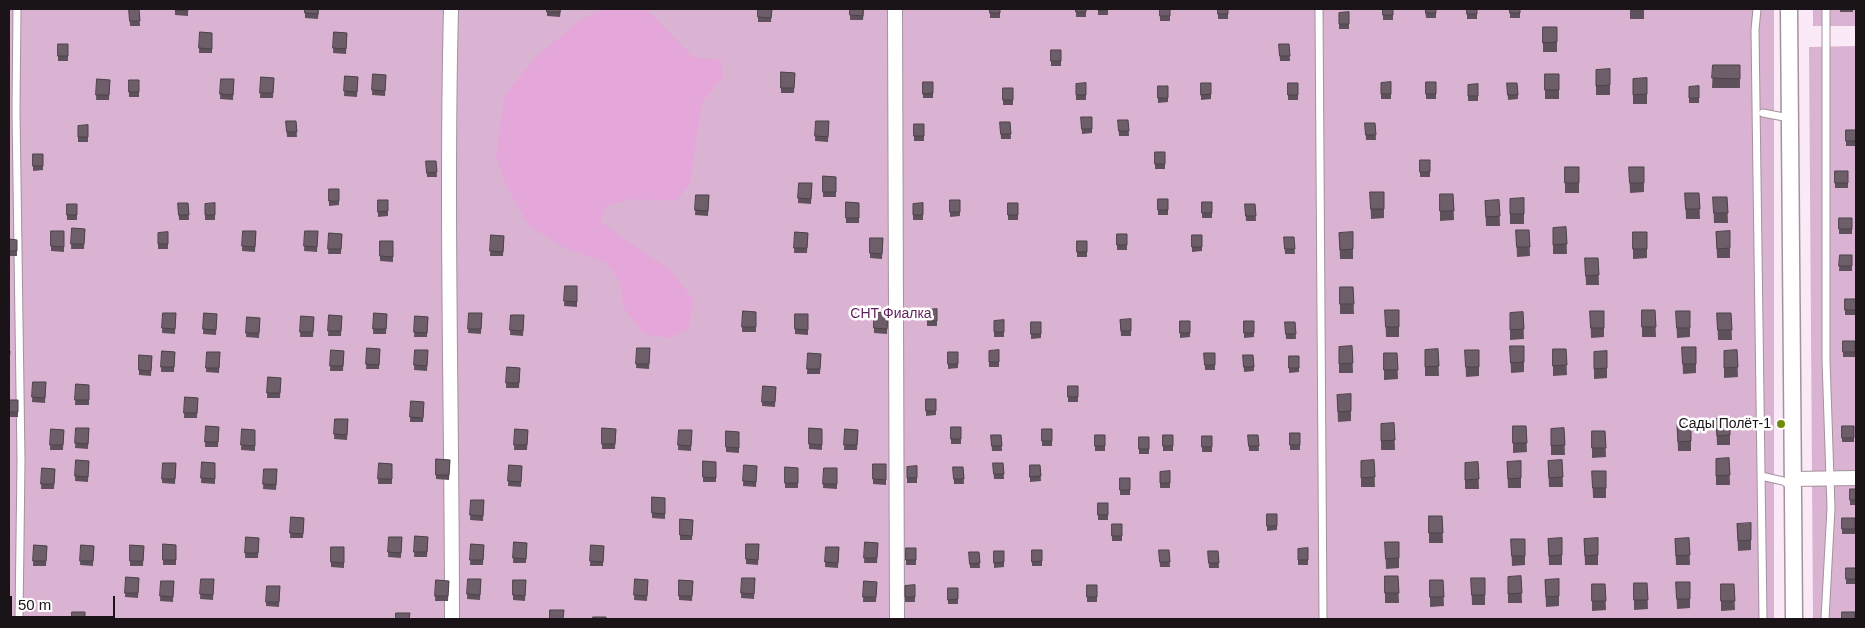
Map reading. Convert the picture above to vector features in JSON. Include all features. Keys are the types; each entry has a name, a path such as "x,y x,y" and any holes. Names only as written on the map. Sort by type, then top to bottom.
{"street":[{"path":"451,9 449,110 453,460 452,619"},
{"path":"895,9 897,619"},
{"path":"1789,9 1794,619"},
{"path":"1793,483 1830,478 1856,478"}],"lane":[{"path":"17,9 16,110 21,461 19,619"},
{"path":"1320,9 1323,619"},
{"path":"1757,9 1755,30 1763,619"},
{"path":"1824,619 1831,508 1826,350 1826,9"},
{"path":"1763,113 1790,118"},
{"path":"1761,476 1793,483"}],"green space":[{"name":"СНТ Фиалка","path":"9,9 1774,9 1774,619 9,619"},
{"path":"1813,9 1856,9 1856,26 1813,26"},
{"path":"1856,46 1856,619 1813,619 1809,47"}],"shaded area":[{"path":"603,9 646,9 693,57 721,60 723,76 702,103 690,183 677,201 632,199 605,206 600,222 670,270 694,300 688,329 670,338 644,334 623,307 621,284 607,263 565,248 529,226 507,187 496,158 504,96 535,58 580,20"}],"building":[{"path":"129,9 139,9 140,21 130,21"},
{"path":"188,9 188,11 175,10"},
{"path":"305,9 318,9 318,14 305,13"},
{"path":"547,9 560,9 560,12 547,12"},
{"path":"758,9 772,9 771,18 758,17"},
{"path":"850,9 863,9 863,16 850,15"},
{"path":"990,9 1000,9 1000,13 990,13"},
{"path":"1076,9 1086,9 1086,12 1076,12"},
{"path":"1160,9 1170,9 1170,16 1160,16"},
{"path":"1218,9 1228,9 1228,14 1218,14"},
{"path":"1383,9 1393,9 1393,15 1383,15"},
{"path":"1426,9 1436,9 1436,13 1426,13"},
{"path":"1467,9 1477,9 1477,14 1467,14"},
{"path":"1510,9 1520,9 1520,13 1510,13"},
{"path":"1349,12 1349,24 1339,24 1339,13"},
{"path":"1543,27 1557,27 1557,42 1543,43"},
{"path":"200,32 212,33 212,49 199,48"},
{"path":"334,32 347,33 346,49 333,48"},
{"path":"58,44 68,44 68,56 58,56"},
{"path":"1279,44 1289,44 1290,56 1280,56"},
{"path":"1051,50 1061,50 1061,61 1051,61"},
{"path":"1713,65 1740,65 1740,79 1712,78"},
{"path":"1610,69 1610,85 1596,86 1596,70"},
{"path":"781,72 795,73 794,88 781,88"},
{"path":"373,74 386,75 385,91 372,90"},
{"path":"1545,74 1559,74 1559,90 1545,90"},
{"path":"345,76 358,77 357,92 344,91"},
{"path":"261,77 274,78 273,93 260,93"},
{"path":"1647,78 1647,94 1633,95 1633,79"},
{"path":"97,79 110,80 109,95 96,95"},
{"path":"221,79 234,79 233,95 220,94"},
{"path":"129,80 139,80 139,92 129,92"},
{"path":"923,82 933,82 933,93 923,94"},
{"path":"1391,82 1391,94 1381,94 1381,83"},
{"path":"1426,82 1436,82 1436,94 1426,94"},
{"path":"1086,83 1086,95 1076,95 1076,84"},
{"path":"1201,83 1211,83 1211,94 1201,95"},
{"path":"1288,83 1298,83 1298,95 1288,95"},
{"path":"1507,83 1517,83 1518,95 1508,95"},
{"path":"1478,84 1478,96 1468,96 1468,85"},
{"path":"1158,86 1168,86 1168,98 1158,98"},
{"path":"1699,86 1699,98 1689,98 1689,87"},
{"path":"1003,88 1013,88 1013,100 1003,100"},
{"path":"1081,117 1092,117 1092,129 1082,129"},
{"path":"1118,120 1128,120 1129,131 1119,131"},
{"path":"286,121 296,121 297,132 287,132"},
{"path":"816,121 829,121 828,137 815,136"},
{"path":"1000,122 1010,122 1011,134 1001,134"},
{"path":"1365,123 1375,123 1376,135 1366,135"},
{"path":"914,124 924,124 924,136 914,136"},
{"path":"88,125 88,137 78,137 78,126"},
{"path":"1846,130 1856,130 1856,141 1846,141"},
{"path":"1155,152 1165,152 1165,164 1155,164"},
{"path":"33,154 43,154 43,166 33,166"},
{"path":"1420,160 1430,160 1430,172 1420,172"},
{"path":"426,161 436,161 437,172 427,173"},
{"path":"1565,167 1579,167 1579,183 1565,183"},
{"path":"1629,167 1644,167 1644,183 1630,183"},
{"path":"1835,171 1848,171 1848,183 1835,183"},
{"path":"823,176 836,177 836,192 823,192"},
{"path":"799,183 812,183 811,199 798,198"},
{"path":"329,189 339,189 339,201 329,201"},
{"path":"1370,192 1384,192 1384,209 1371,209"},
{"path":"1685,193 1699,193 1700,209 1686,209"},
{"path":"1440,194 1453,194 1454,211 1440,211"},
{"path":"696,195 709,195 708,211 695,210"},
{"path":"1713,197 1727,197 1728,213 1714,213"},
{"path":"1524,198 1524,214 1510,214 1510,199"},
{"path":"1158,199 1168,199 1168,210 1158,210"},
{"path":"378,200 388,200 388,211 378,212"},
{"path":"950,200 960,200 960,212 950,212"},
{"path":"1499,200 1500,216 1486,217 1485,201"},
{"path":"846,202 859,203 859,218 846,218"},
{"path":"1202,202 1212,202 1212,213 1202,213"},
{"path":"178,203 188,203 189,215 179,215"},
{"path":"215,203 215,215 205,215 205,204"},
{"path":"923,203 923,215 913,215 913,204"},
{"path":"1008,203 1018,203 1018,215 1008,215"},
{"path":"67,204 77,204 77,215 67,215"},
{"path":"1245,204 1255,204 1256,216 1246,216"},
{"path":"1839,218 1852,218 1852,229 1839,229"},
{"path":"1566,227 1567,244 1553,245 1553,228"},
{"path":"72,228 85,229 84,244 71,244"},
{"path":"1516,230 1529,230 1530,247 1517,247"},
{"path":"51,231 64,231 64,247 51,246"},
{"path":"243,231 256,231 255,247 242,246"},
{"path":"305,231 318,231 317,247 304,246"},
{"path":"1730,231 1730,248 1717,249 1716,232"},
{"path":"168,232 168,244 158,244 158,233"},
{"path":"795,232 808,233 807,248 794,248"},
{"path":"1353,232 1353,249 1340,250 1339,233"},
{"path":"1633,232 1647,232 1647,249 1633,249"},
{"path":"329,233 342,234 341,249 328,249"},
{"path":"1117,234 1127,234 1127,245 1117,245"},
{"path":"491,235 504,236 503,252 490,251"},
{"path":"1192,235 1202,235 1202,247 1192,247"},
{"path":"1284,237 1294,237 1295,249 1285,249"},
{"path":"870,238 883,238 882,254 870,253"},
{"path":"9,239 17,240 17,251 9,251"},
{"path":"380,241 393,241 393,257 380,256"},
{"path":"1077,241 1087,241 1087,252 1077,252"},
{"path":"1840,255 1852,255 1852,266 1839,266"},
{"path":"1585,258 1598,258 1599,275 1586,276"},
{"path":"565,286 577,286 577,302 564,301"},
{"path":"1340,287 1353,287 1354,304 1340,304"},
{"path":"1845,299 1856,299 1856,310 1845,310"},
{"path":"937,309 937,321 927,321 927,310"},
{"path":"1385,310 1399,310 1399,327 1386,327"},
{"path":"1642,310 1655,310 1656,327 1642,327"},
{"path":"743,311 756,312 756,327 742,327"},
{"path":"1590,311 1604,311 1604,328 1591,328"},
{"path":"1676,311 1690,311 1690,328 1677,328"},
{"path":"874,312 888,313 887,329 874,328"},
{"path":"1523,312 1524,329 1510,330 1510,313"},
{"path":"163,313 176,313 175,329 162,328"},
{"path":"204,313 217,314 216,330 203,329"},
{"path":"374,313 387,314 386,329 373,329"},
{"path":"469,313 482,313 481,329 468,329"},
{"path":"1717,313 1731,313 1732,330 1718,330"},
{"path":"795,314 808,314 808,330 795,329"},
{"path":"329,315 342,316 341,331 328,331"},
{"path":"511,315 524,315 523,331 510,330"},
{"path":"301,316 314,317 313,332 300,332"},
{"path":"415,316 428,317 427,333 414,332"},
{"path":"247,317 260,318 259,333 246,333"},
{"path":"1131,319 1131,331 1121,331 1120,320"},
{"path":"1004,320 1004,332 994,332 994,321"},
{"path":"1180,321 1190,321 1190,333 1180,333"},
{"path":"1244,321 1254,321 1254,333 1244,333"},
{"path":"1031,322 1041,322 1041,334 1031,334"},
{"path":"1285,322 1295,322 1296,334 1286,334"},
{"path":"1843,341 1855,341 1855,352 1843,352"},
{"path":"1352,346 1353,363 1339,364 1339,347"},
{"path":"1510,346 1524,346 1524,362 1511,363"},
{"path":"1682,347 1696,347 1696,364 1683,364"},
{"path":"367,348 380,349 379,365 366,364"},
{"path":"637,348 650,348 649,364 636,364"},
{"path":"1438,349 1439,366 1425,367 1425,350"},
{"path":"1553,349 1566,349 1567,365 1553,366"},
{"path":"331,350 344,351 343,366 330,366"},
{"path":"415,350 428,350 427,366 414,365"},
{"path":"999,350 999,362 989,362 989,351"},
{"path":"1465,350 1479,350 1479,367 1466,367"},
{"path":"1737,350 1738,367 1724,368 1724,351"},
{"path":"162,351 175,352 174,367 161,367"},
{"path":"1607,351 1607,368 1594,369 1594,352"},
{"path":"207,352 220,352 219,368 206,368"},
{"path":"948,352 958,352 958,364 948,364"},
{"path":"808,353 821,354 820,369 807,369"},
{"path":"1204,353 1215,353 1215,365 1205,365"},
{"path":"1384,353 1397,353 1398,370 1384,370"},
{"path":"139,355 152,356 151,371 139,370"},
{"path":"1243,355 1253,355 1254,367 1244,367"},
{"path":"1289,356 1299,356 1299,368 1289,368"},
{"path":"507,367 520,368 519,383 506,383"},
{"path":"268,377 281,378 280,393 267,393"},
{"path":"33,382 46,382 45,398 32,397"},
{"path":"76,384 89,385 89,400 75,400"},
{"path":"763,386 776,387 775,402 762,402"},
{"path":"1068,386 1078,386 1078,397 1068,397"},
{"path":"1351,394 1351,411 1338,412 1337,395"},
{"path":"185,397 198,398 197,413 184,413"},
{"path":"926,399 936,399 936,411 926,411"},
{"path":"9,400 18,400 18,412 9,412"},
{"path":"411,401 424,402 423,418 410,417"},
{"path":"1730,418 1730,435 1717,436 1716,419"},
{"path":"335,419 348,419 347,435 334,434"},
{"path":"1394,423 1395,440 1381,441 1381,424"},
{"path":"1691,424 1691,441 1678,442 1677,425"},
{"path":"206,426 219,427 218,442 205,442"},
{"path":"1513,426 1526,426 1527,443 1513,443"},
{"path":"1842,426 1854,426 1854,438 1842,438"},
{"path":"951,427 961,427 961,439 951,439"},
{"path":"76,428 89,428 88,444 75,443"},
{"path":"602,428 616,429 615,444 602,444"},
{"path":"809,428 822,429 822,445 809,444"},
{"path":"1564,428 1565,445 1551,446 1551,429"},
{"path":"51,429 64,430 63,445 50,445"},
{"path":"242,429 255,430 255,446 241,445"},
{"path":"515,429 528,430 527,445 514,445"},
{"path":"845,429 858,430 857,445 844,445"},
{"path":"1042,429 1052,429 1052,441 1042,441"},
{"path":"679,430 692,430 691,446 678,445"},
{"path":"726,431 739,432 739,448 726,447"},
{"path":"1592,431 1605,431 1606,448 1592,448"},
{"path":"1290,433 1300,433 1300,445 1290,445"},
{"path":"991,435 1001,435 1002,446 992,446"},
{"path":"1095,435 1105,435 1105,446 1095,446"},
{"path":"1163,435 1173,435 1173,446 1163,446"},
{"path":"1248,435 1258,435 1259,446 1249,446"},
{"path":"1202,436 1212,436 1212,447 1202,447"},
{"path":"1139,437 1149,437 1149,449 1139,449"},
{"path":"1729,458 1730,475 1716,476 1716,459"},
{"path":"436,459 450,460 449,475 436,475"},
{"path":"76,460 89,461 88,477 75,476"},
{"path":"1374,460 1375,477 1361,478 1361,461"},
{"path":"1562,460 1563,477 1549,478 1548,461"},
{"path":"703,461 716,462 716,478 703,477"},
{"path":"1521,461 1521,478 1508,479 1507,462"},
{"path":"202,462 215,463 215,479 201,478"},
{"path":"1478,462 1479,479 1465,480 1465,463"},
{"path":"163,463 176,463 175,479 162,479"},
{"path":"379,463 392,464 392,479 378,479"},
{"path":"993,463 1003,463 1004,474 994,474"},
{"path":"873,464 886,464 886,480 873,479"},
{"path":"509,465 522,466 521,482 508,481"},
{"path":"744,465 757,466 756,482 743,481"},
{"path":"1030,465 1040,465 1041,476 1030,477"},
{"path":"917,466 917,478 907,478 907,467"},
{"path":"785,467 798,468 798,483 785,483"},
{"path":"953,467 963,467 964,479 954,479"},
{"path":"42,468 55,469 54,484 41,484"},
{"path":"824,468 837,468 837,484 823,484"},
{"path":"264,469 277,469 276,485 263,484"},
{"path":"1170,471 1170,483 1160,483 1160,472"},
{"path":"1592,471 1606,471 1606,488 1593,488"},
{"path":"1120,478 1130,478 1130,490 1120,490"},
{"path":"1850,489 1856,489 1856,500 1850,500"},
{"path":"652,497 665,498 665,514 652,513"},
{"path":"471,500 484,500 483,516 470,515"},
{"path":"1098,503 1108,503 1108,515 1098,515"},
{"path":"1267,514 1277,514 1277,526 1267,526"},
{"path":"1429,516 1442,516 1443,533 1429,533"},
{"path":"291,517 304,518 303,534 290,533"},
{"path":"1842,518 1855,518 1855,529 1842,529"},
{"path":"680,519 693,520 692,536 680,535"},
{"path":"1751,523 1751,540 1738,541 1737,524"},
{"path":"1112,524 1122,524 1122,536 1112,536"},
{"path":"415,536 428,537 427,552 414,552"},
{"path":"246,537 259,538 258,553 245,553"},
{"path":"389,537 402,537 401,553 388,552"},
{"path":"1562,538 1562,555 1549,556 1548,539"},
{"path":"1598,538 1598,555 1585,556 1584,539"},
{"path":"1689,538 1690,555 1676,556 1675,539"},
{"path":"1511,539 1525,539 1525,556 1512,556"},
{"path":"514,542 527,543 526,559 513,558"},
{"path":"865,542 878,543 877,558 864,558"},
{"path":"1385,542 1399,542 1399,558 1386,559"},
{"path":"163,544 176,545 176,560 163,560"},
{"path":"471,544 484,545 483,560 470,560"},
{"path":"746,544 759,544 758,560 746,559"},
{"path":"34,545 47,546 46,561 33,561"},
{"path":"81,545 94,546 93,561 80,561"},
{"path":"130,545 144,546 143,561 130,561"},
{"path":"591,545 604,546 603,562 590,561"},
{"path":"331,547 344,547 344,563 331,562"},
{"path":"826,547 839,547 838,563 825,562"},
{"path":"906,548 916,548 916,560 906,560"},
{"path":"1308,548 1308,560 1298,560 1298,549"},
{"path":"1032,550 1042,550 1042,561 1032,562"},
{"path":"1159,550 1169,550 1170,562 1160,562"},
{"path":"994,551 1004,551 1004,562 994,563"},
{"path":"1208,551 1218,551 1219,563 1209,563"},
{"path":"969,552 979,552 980,563 970,564"},
{"path":"1846,568 1856,568 1856,579 1846,579"},
{"path":"1385,576 1398,576 1399,593 1385,593"},
{"path":"1521,576 1522,593 1508,594 1508,577"},
{"path":"126,577 139,578 138,593 125,593"},
{"path":"742,578 755,578 754,594 741,593"},
{"path":"1471,578 1485,578 1485,595 1472,595"},
{"path":"201,579 214,579 213,595 200,594"},
{"path":"468,579 481,579 480,595 467,594"},
{"path":"635,579 648,580 647,596 634,595"},
{"path":"1559,579 1559,596 1546,597 1545,580"},
{"path":"436,580 449,581 448,596 435,596"},
{"path":"513,580 526,580 525,596 513,595"},
{"path":"679,580 693,581 692,596 679,596"},
{"path":"1430,580 1443,580 1444,597 1430,597"},
{"path":"161,581 174,581 173,597 160,596"},
{"path":"864,581 877,582 876,597 863,597"},
{"path":"1676,582 1690,582 1690,599 1677,599"},
{"path":"1634,583 1647,583 1648,600 1634,600"},
{"path":"1592,584 1605,584 1606,601 1592,601"},
{"path":"1721,584 1734,584 1735,601 1721,601"},
{"path":"915,585 915,597 905,597 905,586"},
{"path":"1087,585 1097,585 1097,597 1087,597"},
{"path":"267,586 280,586 279,602 266,602"},
{"path":"948,588 958,588 958,599 948,600"},
{"path":"550,610 564,610 563,619 550,619"},
{"path":"72,612 85,612 85,619 72,619"},
{"path":"1842,612 1855,612 1855,619 1842,619"},
{"path":"396,613 410,613 409,619 396,619"},
{"path":"593,617 606,617 606,619 593,619"}],"place":[{"name":"Сады Полёт-1","path":"1781,424"}]}
